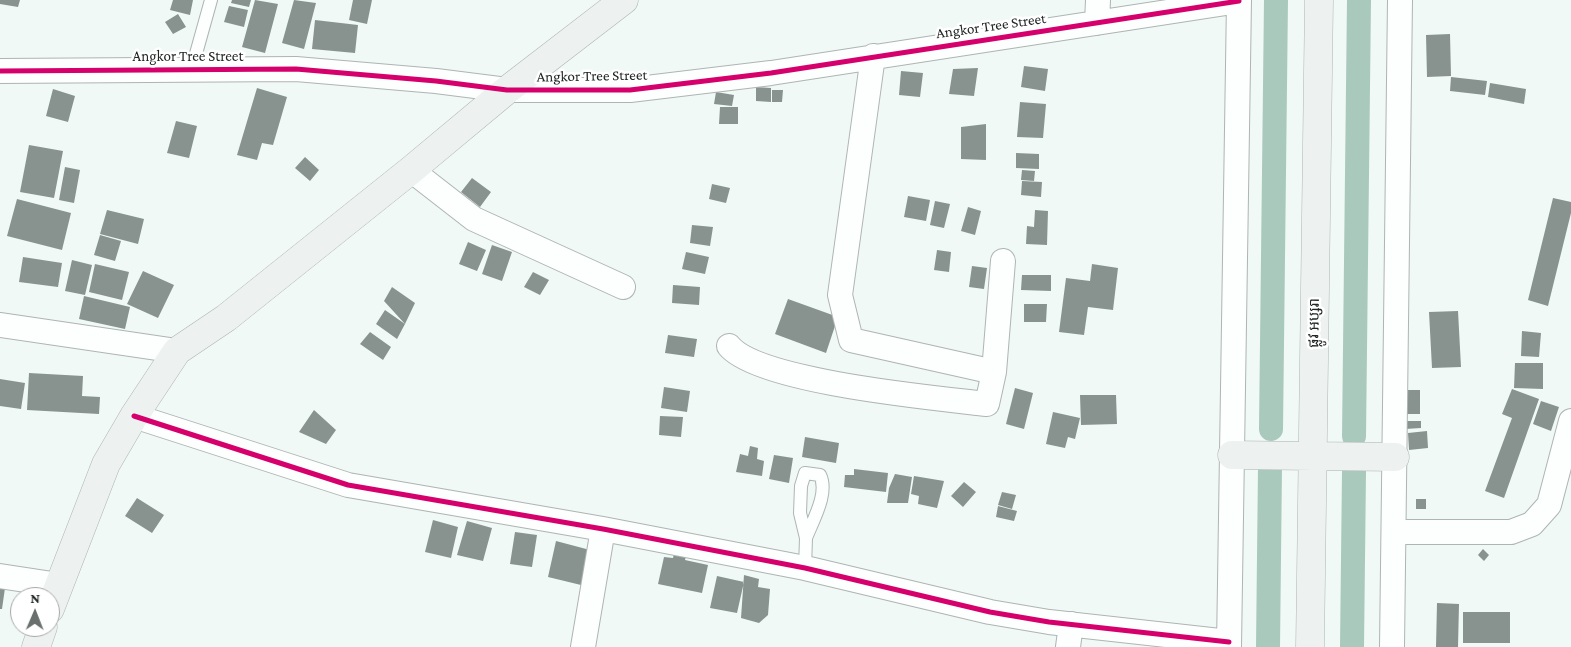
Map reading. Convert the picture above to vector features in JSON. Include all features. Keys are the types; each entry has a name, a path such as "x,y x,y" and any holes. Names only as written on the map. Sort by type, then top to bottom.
{"street":[{"path":"58,587 106,464 134,416 177,351 226,318 412,170 507,90 624,0"},
{"name":"ផ្លូវ អប្សរា","path":"1310,647 1319,0"},
{"path":"1392,647 1400,0"},
{"name":"Angkor Tree Street","path":"0,71 192,68 296,69 436,81 507,90 630,90 771,73 873,56 1097,12 1239,1"},
{"path":"134,416 348,485 603,529 805,568 990,612 1229,644 1239,1"},
{"path":"873,56 840,295 851,340 994,372"},
{"path":"412,170 474,220 623,287"},
{"path":"729,346 734,352 778,371 893,393 987,404 994,372 1003,261"},
{"path":"1,325 177,351"},
{"path":"1394,532 1512,532 1532,524 1549,505 1571,422"},
{"path":"1232,455 1395,457"},
{"path":"583,647 603,529"},
{"path":"0,576 28,587"},
{"path":"1068,647 1071,624"}],"lane":[{"path":"192,68 211,0"},
{"path":"805,568 806,538"}],"building":[{"path":"0,0 20,0 18,7 0,4"},
{"path":"173,0 193,0 190,15 170,10"},
{"path":"232,0 251,0 249,7 231,3"},
{"path":"255,0 278,4 265,53 242,47"},
{"path":"294,0 316,3 304,49 282,43"},
{"path":"353,0 372,0 367,24 349,20"},
{"path":"229,6 248,10 244,27 224,22"},
{"path":"178,14 186,27 173,34 165,22"},
{"path":"315,20 358,25 355,53 312,49"},
{"path":"1450,34 1451,76 1427,77 1426,35"},
{"path":"1024,66 1048,69 1045,91 1021,87"},
{"path":"978,68 974,96 949,94 953,69"},
{"path":"901,71 923,73 920,97 899,95"},
{"path":"1451,77 1487,81 1485,95 1450,91"},
{"path":"1490,83 1526,89 1524,104 1488,97"},
{"path":"756,87 771,88 771,102 756,101"},
{"path":"257,88 287,97 273,145 262,143 257,160 237,155"},
{"path":"53,89 75,96 68,122 46,116"},
{"path":"772,90 783,90 782,102 772,102"},
{"path":"716,92 734,95 732,106 714,104"},
{"path":"1020,102 1046,104 1043,138 1017,137"},
{"path":"720,107 738,107 738,124 719,124"},
{"path":"176,121 197,126 189,158 167,153"},
{"path":"986,124 986,160 961,159 961,127"},
{"path":"29,145 63,151 54,198 20,192"},
{"path":"1016,153 1039,154 1039,169 1016,168"},
{"path":"305,157 319,170 310,181 295,168"},
{"path":"65,167 80,170 74,203 59,200"},
{"path":"1022,170 1035,171 1034,181 1021,180"},
{"path":"472,178 491,192 480,207 461,192"},
{"path":"1022,181 1042,182 1041,197 1021,195"},
{"path":"712,184 730,188 726,203 709,199"},
{"path":"908,196 930,200 926,221 904,217"},
{"path":"1553,198 1571,202 1571,213 1548,306 1528,300"},
{"path":"17,199 71,213 62,250 7,236"},
{"path":"935,201 950,204 944,228 930,225"},
{"path":"968,207 981,211 975,235 961,231"},
{"path":"107,210 144,219 138,244 100,234"},
{"path":"1035,210 1048,211 1047,245 1026,244 1027,226 1034,227"},
{"path":"692,225 713,227 710,246 690,243"},
{"path":"100,235 121,241 115,261 94,255"},
{"path":"468,242 486,250 477,271 459,264"},
{"path":"492,245 512,252 502,281 482,274"},
{"path":"937,250 951,252 949,272 934,270"},
{"path":"686,252 709,257 705,274 682,269"},
{"path":"23,257 62,263 58,287 19,282"},
{"path":"72,260 92,265 85,295 65,291"},
{"path":"95,264 129,272 122,300 89,292"},
{"path":"1092,264 1118,268 1113,310 1088,307 1084,335 1059,332 1066,278 1090,281"},
{"path":"972,266 987,268 984,289 969,287"},
{"path":"143,271 174,285 158,318 127,304"},
{"path":"533,272 549,280 540,295 524,287"},
{"path":"1022,275 1051,275 1051,291 1021,290"},
{"path":"673,285 700,287 699,305 672,303"},
{"path":"392,287 415,303 405,324 384,301"},
{"path":"84,296 130,307 125,329 79,319"},
{"path":"788,299 838,317 826,353 775,334"},
{"path":"1024,304 1047,304 1046,322 1024,322"},
{"path":"385,310 405,324 397,339 376,324"},
{"path":"1458,311 1461,367 1432,368 1429,312"},
{"path":"1522,331 1541,333 1539,357 1521,356"},
{"path":"370,332 391,347 383,360 360,344"},
{"path":"668,335 697,339 694,357 665,353"},
{"path":"1515,363 1543,363 1543,389 1514,388"},
{"path":"29,373 83,376 82,396 100,397 99,414 27,410"},
{"path":"0,379 25,383 21,409 0,406"},
{"path":"664,387 690,391 687,412 661,408"},
{"path":"1015,388 1033,393 1024,429 1006,424"},
{"path":"1512,389 1539,399 1504,498 1485,491 1512,418 1502,414"},
{"path":"1407,390 1420,390 1420,414 1407,414"},
{"path":"1080,395 1116,395 1117,424 1081,425"},
{"path":"1541,401 1559,407 1551,431 1533,424"},
{"path":"314,410 336,430 326,444 299,432"},
{"path":"1053,412 1080,418 1075,439 1068,437 1065,448 1046,444"},
{"path":"660,416 683,417 681,437 659,435"},
{"path":"1404,421 1421,421 1421,428 1405,429"},
{"path":"1427,431 1428,448 1409,450 1408,433"},
{"path":"805,437 839,443 836,463 802,457"},
{"path":"750,446 758,448 757,459 764,461 762,476 736,472 740,454 748,456"},
{"path":"774,455 793,458 789,483 769,479"},
{"path":"854,469 888,473 886,492 844,487 845,475 854,475"},
{"path":"895,474 912,477 908,503 887,503 889,488"},
{"path":"914,476 944,481 937,508 918,504 919,496 911,494"},
{"path":"964,482 976,492 963,507 951,496"},
{"path":"1002,492 1016,495 1012,509 998,505"},
{"path":"137,498 164,515 152,533 125,516"},
{"path":"1416,499 1426,499 1426,509 1416,509"},
{"path":"998,506 1017,511 1014,521 996,517"},
{"path":"433,520 458,527 451,558 425,552"},
{"path":"467,521 492,528 483,561 457,555"},
{"path":"515,532 537,535 532,567 510,564"},
{"path":"556,541 590,550 581,585 548,577"},
{"path":"675,549 687,552 685,560 708,565 702,593 658,584 664,557 673,558"},
{"path":"1483,549 1489,555 1484,561 1478,555"},
{"path":"744,575 759,579 758,587 770,589 768,615 759,623 741,618"},
{"path":"717,576 744,582 737,613 710,608"},
{"path":"0,587 5,588 2,609 0,609"},
{"path":"1437,603 1459,604 1458,647 1436,647"},
{"path":"1463,612 1510,612 1510,643 1463,643"}],"waterway":[{"path":"1271,429 1276,0"},
{"path":"1354,436 1359,0"},
{"path":"1268,647 1270,467"},
{"path":"1352,647 1354,472"}],"cycle path":[{"path":"0,71 296,69 436,81 507,90 630,90 771,73 1239,1"},
{"path":"134,416 348,485 603,529 805,568 990,612 1049,622 1229,642"}]}
